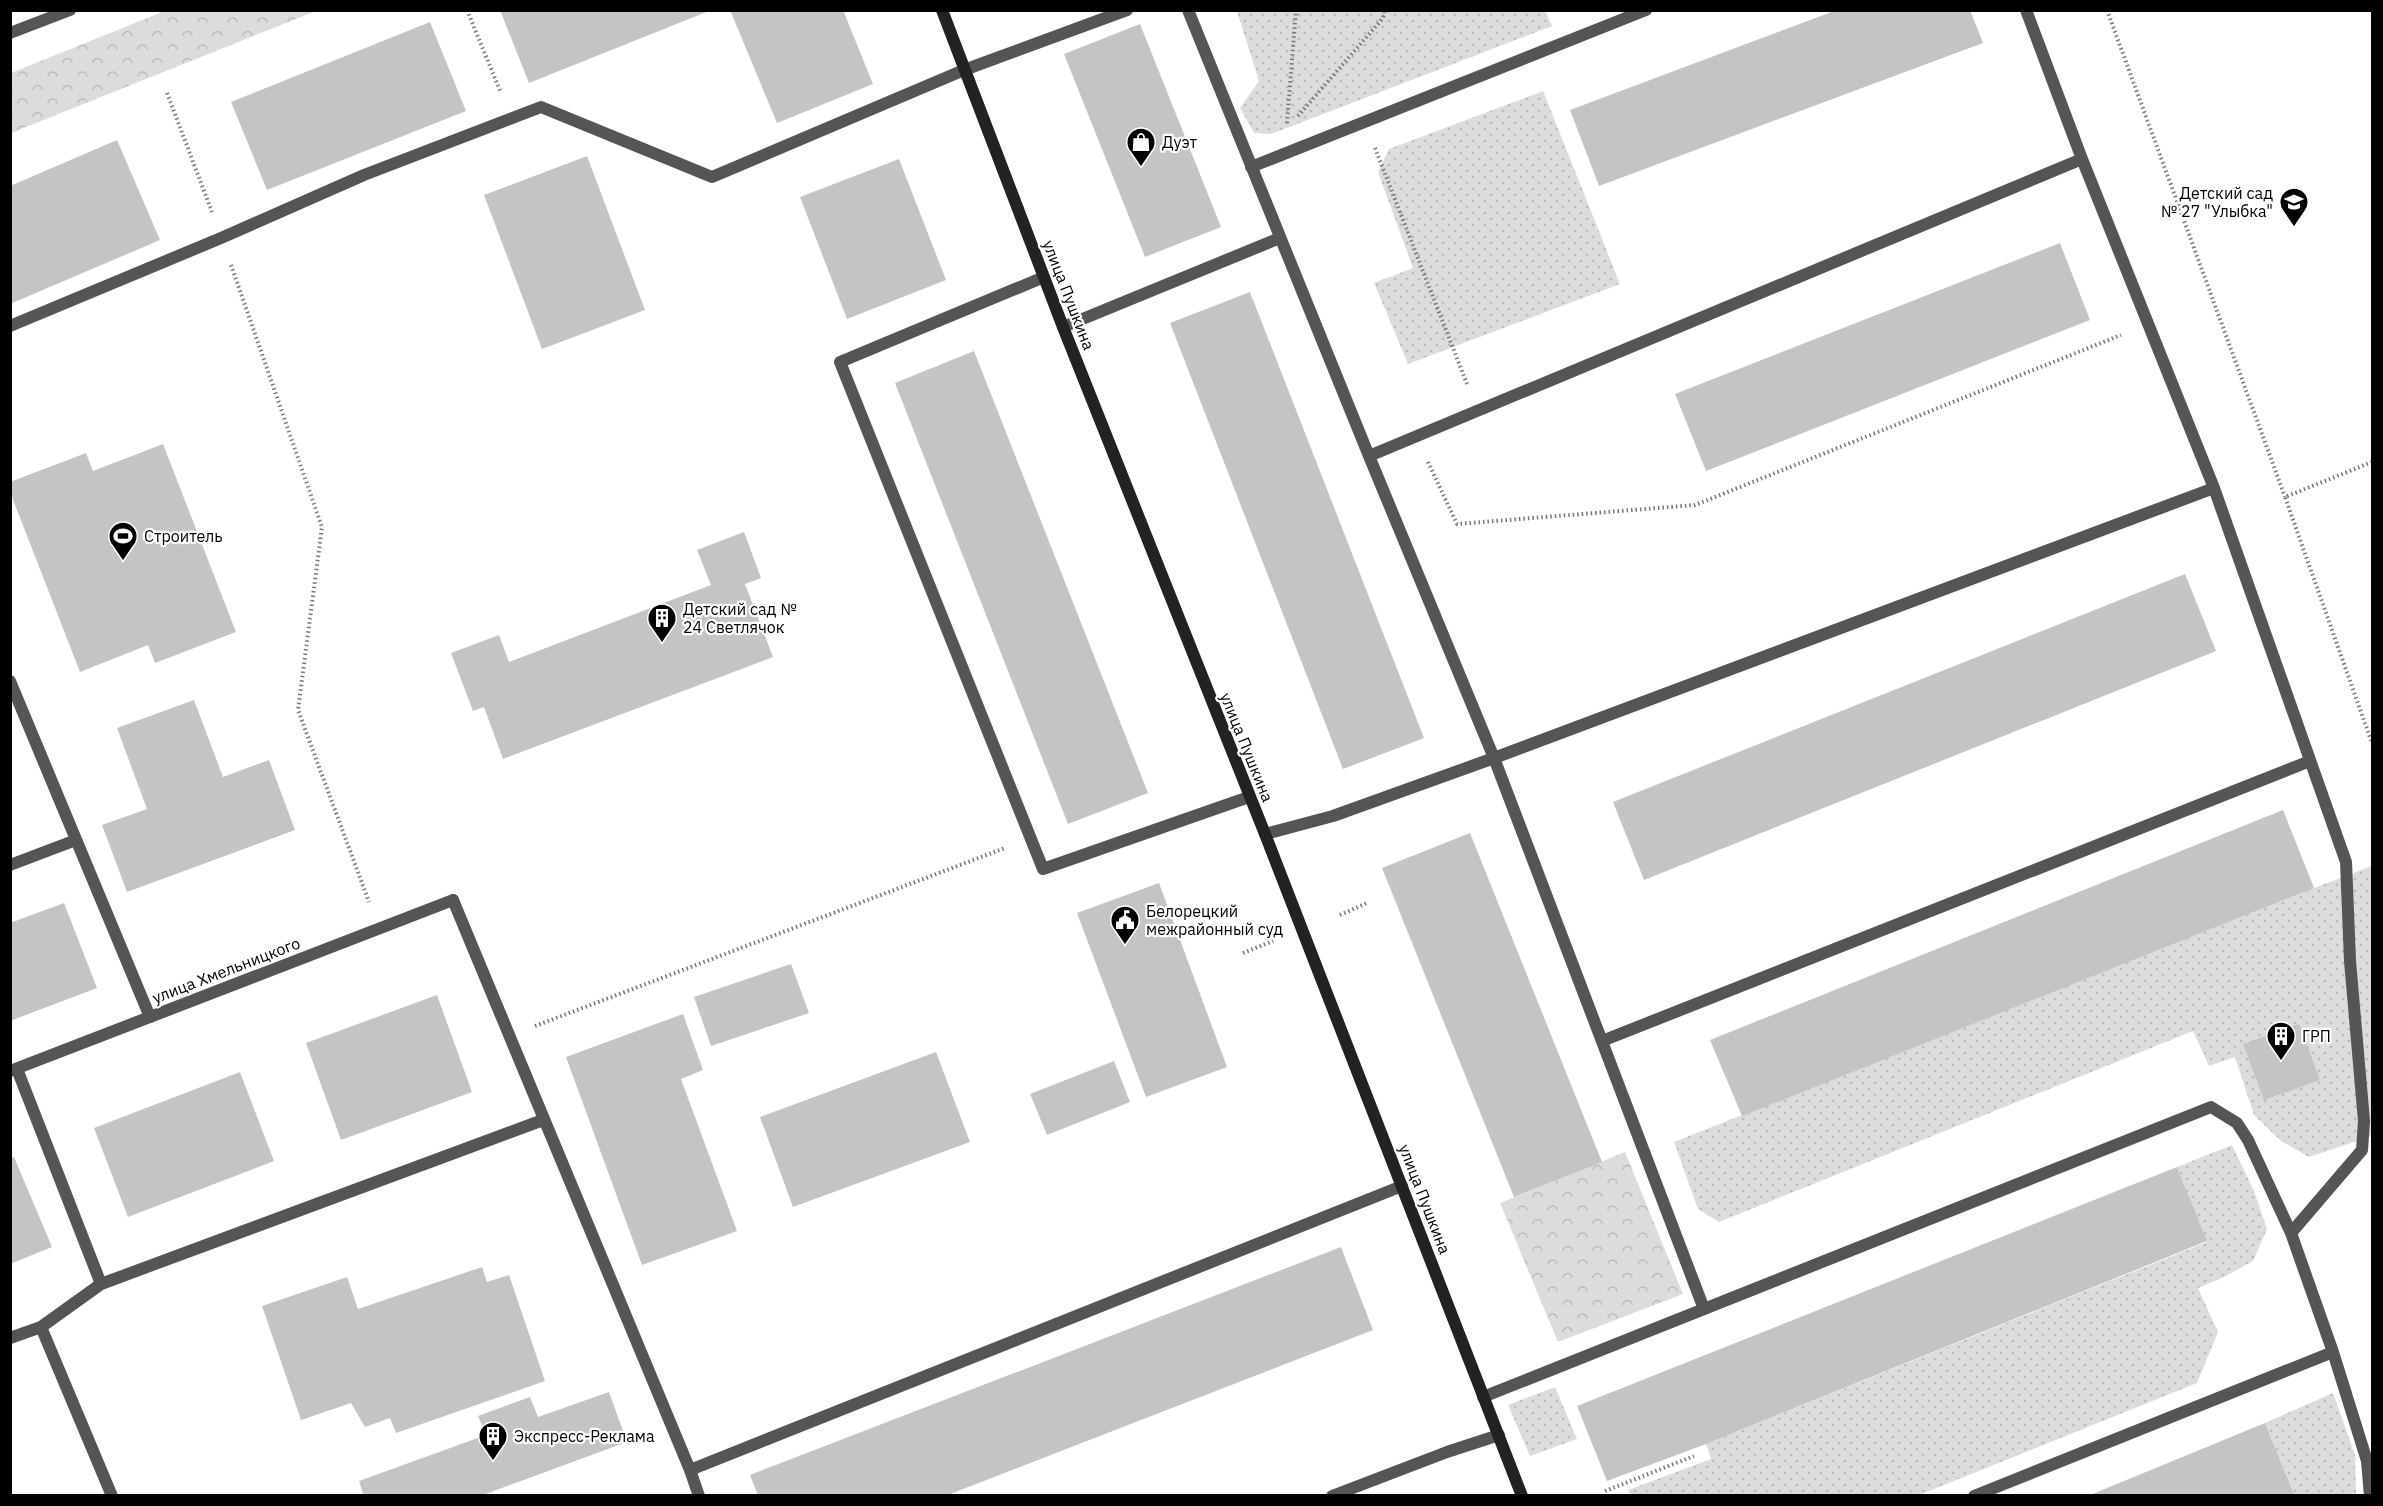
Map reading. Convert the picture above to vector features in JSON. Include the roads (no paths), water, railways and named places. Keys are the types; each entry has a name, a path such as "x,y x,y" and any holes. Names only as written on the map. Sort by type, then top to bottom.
{"main road":[{"name":"улица Пушкина","path":"942,10 1063,327 1265,834 1522,1496"}],"street":[{"path":"10,33 70,10"},
{"path":"10,326 221,238 364,175 541,107 712,177 964,70 1127,10"},
{"path":"1188,10 1494,758 1704,1309"},
{"path":"1251,167 1646,10"},
{"path":"2026,10 2082,159 2214,488 2346,862 2350,961 2367,1148 2291,1233"},
{"path":"1369,456 2082,159"},
{"path":"1063,327 1280,238"},
{"path":"1044,277 840,362 1042,870 1249,797"},
{"path":"1265,834 1333,816 1494,758 2214,488"},
{"path":"10,681 150,1017"},
{"path":"1602,1041 2310,761"},
{"path":"10,865 76,840"},
{"name":"улица Хмельницкого","path":"14,1070 453,900 543,1120"},
{"path":"14,1070 101,1284"},
{"path":"1483,1396 2211,1107 2237,1123 2248,1140 2291,1233 2333,1352 2367,1461 2370,1496"},
{"path":"10,1338 41,1327 101,1284 543,1120 699,1496"},
{"path":"690,1470 1402,1186"},
{"path":"41,1327 112,1496"},
{"path":"1974,1496 2333,1352"},
{"path":"1332,1496 1447,1452 1499,1435"}],"place":[{"name":"Дуэт","path":"1141,168"},
{"name":"Детский сад № 27 \"Улыбка\"","path":"2294,228"},
{"name":"Строитель","path":"123,562"},
{"name":"Детский сад № 24 Светлячок","path":"662,644"},
{"name":"Белорецкий межрайонный суд","path":"1125,946"},
{"name":"ГРП","path":"2281,1062"},
{"name":"Экспресс-Реклама","path":"493,1462"}]}
